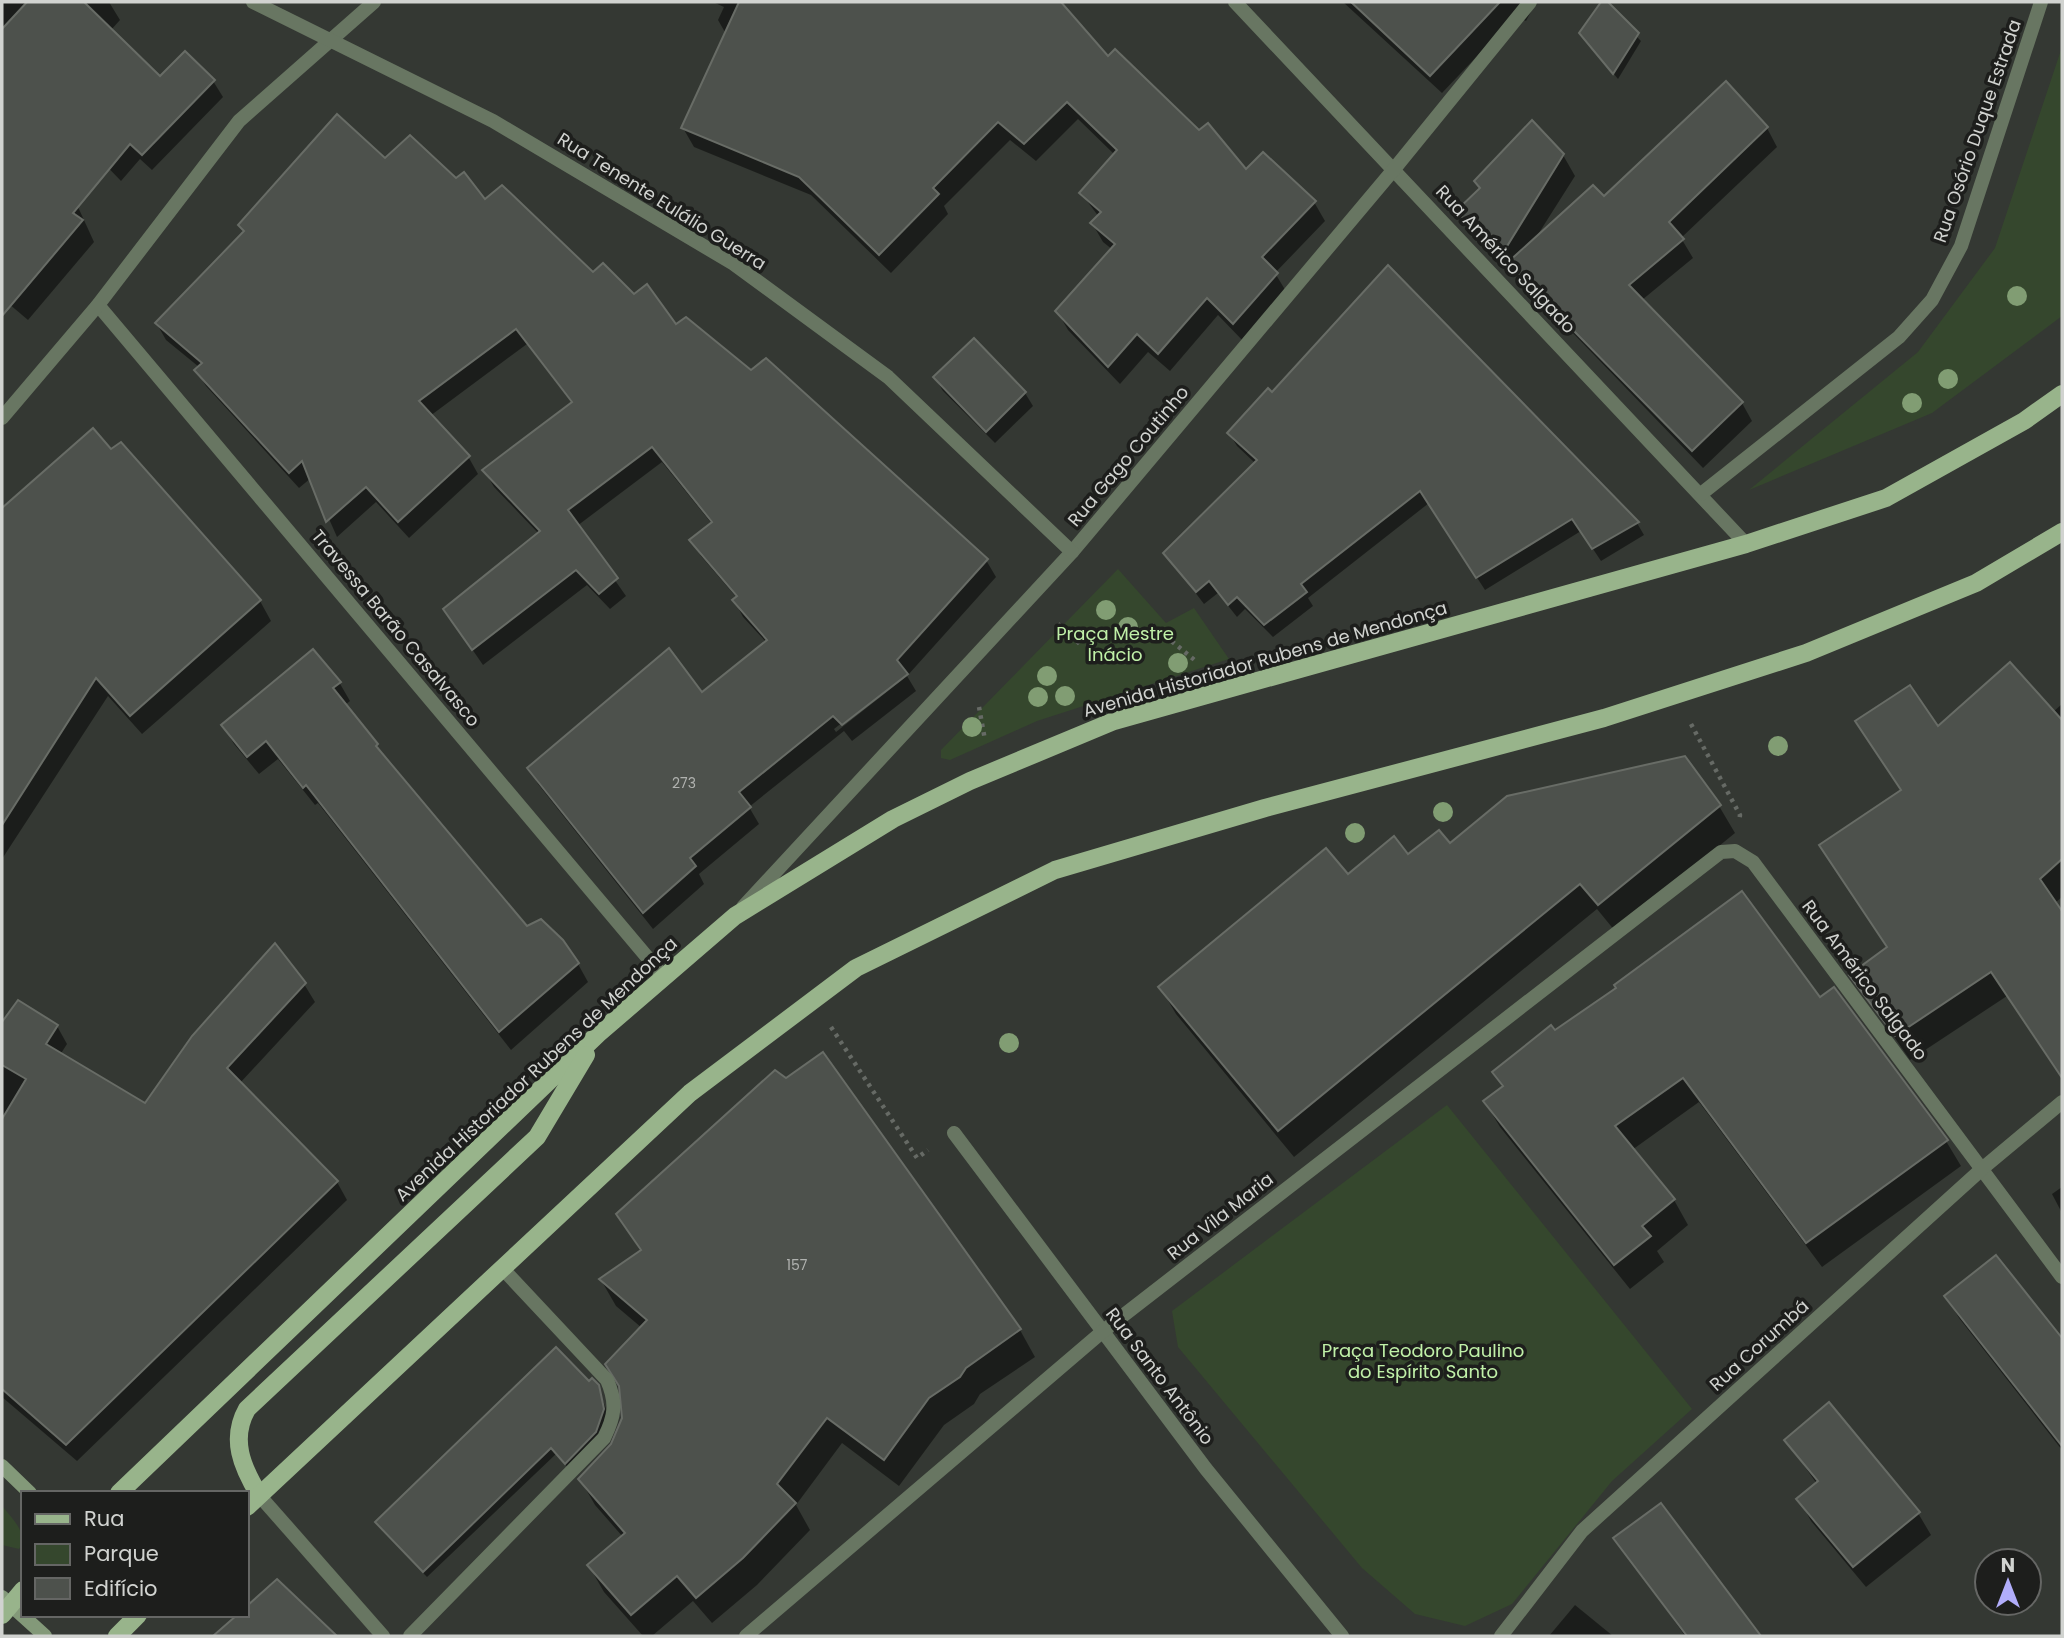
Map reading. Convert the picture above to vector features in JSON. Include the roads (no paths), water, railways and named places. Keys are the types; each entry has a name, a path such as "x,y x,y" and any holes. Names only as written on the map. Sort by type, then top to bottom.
{"main road":[{"name":"Avenida Historiador Rubens de Mendonça","path":"121,1491 598,1034 663,976 735,916 893,819 970,781 1114,722 1746,544 1886,498 2024,421 2062,394"},
{"path":"598,1034 537,1137 247,1409 240,1420 239,1448 253,1501 690,1093 856,968 1055,870 1265,808 1604,718 1806,653 1976,583 2062,532"},
{"path":"2,1466 28,1491"},
{"path":"21,1592 4,1605 46,1636"},
{"path":"117,1636 136,1617"}],"street":[{"name":"Rua Tenente Eulálio Guerra","path":"253,2 493,121 734,264 887,377 1072,552"},
{"path":"2,418 99,305 239,121 374,2"},
{"name":"Rua Américo Salgado","path":"1235,2 1395,168 1746,544"},
{"name":"Rua Gago Coutinho","path":"735,916 1072,552 1395,168 1530,2"},
{"name":"Rua Osório Duque Estrada","path":"1701,494 1899,337 1932,300 1961,246 2041,2"},
{"name":"Travessa Barão Casalvasco","path":"99,305 663,976"},
{"name":"Rua Américo Salgado","path":"1735,851 1753,862 2062,1277"},
{"name":"Rua Vila Maria","path":"746,1636 1102,1332 1714,855 1735,851"},
{"name":"Rua Corumbá","path":"1501,1636 1582,1531 1983,1168 2062,1102"},
{"name":"Rua Santo Antônio","path":"954,1133 1206,1469 1342,1636"},
{"path":"410,1636 604,1438 615,1415 614,1396 607,1380 502,1268"},
{"path":"253,1501 383,1636"}],"park label":[{"name":"Praça Mestre Inácio","path":"1115,643"},
{"name":"Praça Teodoro Paulino do Espírito Santo","path":"1423,1360"}]}
